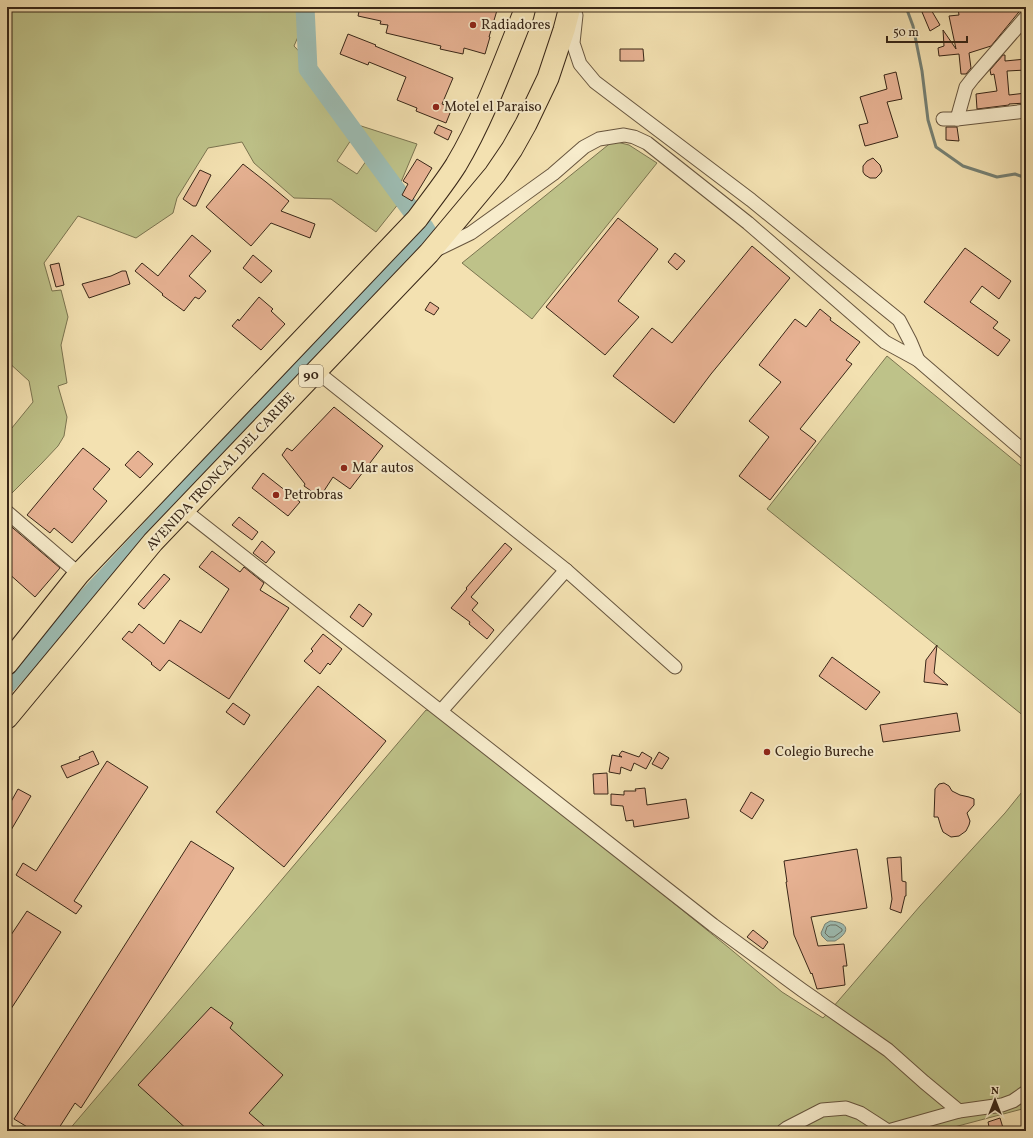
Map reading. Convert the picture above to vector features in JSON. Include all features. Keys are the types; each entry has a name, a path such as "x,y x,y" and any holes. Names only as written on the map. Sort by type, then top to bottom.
{"highway":[{"name":"90","path":"7,664 79,574 417,220 456,165 475,128 494,88 525,7"},
{"name":"AVENIDA TRONCAL DEL CARIBE","path":"7,718 153,542 429,253 495,174 512,149 526,124 548,78 570,7"}],"street":[{"path":"577,7 573,43 580,64 595,82 752,200 899,320 918,360"},
{"path":"957,119 966,87 1026,17"},
{"path":"943,119 957,119 1026,111"},
{"path":"647,143 657,129"},
{"path":"429,253 471,233 553,174 584,147 599,139 624,135 634,136 647,143 748,223 885,342 918,360 1026,453"},
{"path":"316,371 566,570 675,667"},
{"path":"184,510 713,925 888,1050 959,1111"},
{"path":"7,512 79,574"},
{"path":"441,711 566,570"},
{"path":"783,1131 822,1110 846,1108 860,1113 888,1131 959,1111 1002,1105 1013,1101 1026,1092"}],"green space":[{"path":"7,7 311,7 294,46 330,84 338,110 355,124 417,144 401,182 399,203 376,232 331,199 294,198 254,163 242,142 208,148 177,198 173,213 136,238 78,216 44,263 52,291 61,290 68,317 61,345 67,383 58,386 67,417 64,436 58,446 7,498 7,434 33,402 29,381 7,361","holes":["351,140 371,154 357,174 337,161"]},
{"path":"613,141 629,145 657,163 532,319 462,263"},
{"path":"887,356 1026,470 1025,717 767,509"},
{"path":"426,710 438,713 782,992 823,1018 920,906 1005,813 1026,787 1026,1108 939,1131 68,1131"}],"water":[{"path":"830,921 841,923 846,928 844,934 835,941 827,941 821,933 825,924"}],"building":[{"path":"360,7 498,7 485,54 464,48 463,54 440,49 441,46 386,33 388,25 380,24 381,21 358,16"},
{"path":"973,7 1023,7 991,46 969,53 971,68 966,74 961,74 959,54 939,56 938,48 944,46 943,30 956,49 949,16 959,15 958,9"},
{"path":"930,8 940,25 930,31 922,12"},
{"path":"348,34 453,78 442,104 452,108 446,123 416,111 417,108 397,100 406,77 369,62 368,65 340,54"},
{"path":"620,49 643,49 644,61 620,61"},
{"path":"1003,55 1005,55 1005,61 1026,59 1026,70 1007,71 1009,95 1026,93 1026,103 977,109 976,94 997,91 994,74 991,75 990,70"},
{"path":"896,72 902,99 887,102 898,137 865,146 859,125 868,123 860,97 887,89 884,75"},
{"path":"438,125 452,131 448,140 434,133"},
{"path":"946,127 957,127 959,141 946,140"},
{"path":"873,158 880,165 882,171 876,178 870,178 863,172 863,166 867,161"},
{"path":"417,159 432,168 412,201 402,195 408,184 403,181"},
{"path":"243,164 289,201 281,211 315,224 310,238 271,223 251,246 206,207"},
{"path":"200,170 211,175 196,206 193,206 183,199"},
{"path":"618,218 658,249 618,301 639,317 605,355 546,307"},
{"path":"192,235 211,251 189,276 206,291 199,299 195,297 184,311 162,295 163,294 135,271 142,263 158,276"},
{"path":"752,246 790,278 711,374 674,423 613,376 652,328 672,343"},
{"path":"965,248 1011,281 999,299 982,286 970,302 998,322 993,328 1010,340 998,356 924,302"},
{"path":"675,253 685,261 677,270 668,262"},
{"path":"253,255 272,271 261,283 243,268"},
{"path":"59,263 64,285 56,287 50,265"},
{"path":"122,271 126,271 130,284 89,298 82,284 111,276"},
{"path":"259,297 273,309 271,311 285,324 261,350 232,326 238,319 239,321"},
{"path":"430,302 439,308 434,315 425,310"},
{"path":"820,309 831,318 830,320 860,342 846,360 852,364 800,429 816,441 770,500 739,476 769,437 749,421 781,382 759,365 795,319 806,327"},
{"name":"Mar autos","path":"334,407 383,446 350,489 333,477 320,497 304,486 305,484 282,455 287,448 292,451"},
{"path":"83,448 110,469 93,489 107,501 72,543 54,528 50,533 27,515"},
{"path":"138,451 153,464 140,478 125,465"},
{"name":"Petrobras","path":"263,473 300,502 288,516 252,488"},
{"name":"Petrobras","path":"239,517 258,532 252,540 232,525"},
{"path":"7,523 60,568 35,597 7,572"},
{"path":"262,541 275,552 266,563 253,553"},
{"path":"505,543 512,549 471,597 478,603 472,610 494,630 487,639 469,624 470,622 451,608 467,589 466,588"},
{"path":"212,551 240,572 244,567 264,583 260,590 289,608 229,699 169,660 160,671 122,639 129,631 132,633 139,624 164,644 180,620 201,633 229,589 199,567"},
{"path":"164,574 170,579 144,609 138,604"},
{"path":"359,604 372,614 363,627 350,617"},
{"path":"323,634 342,649 330,665 328,663 320,674 304,661 313,651 311,649"},
{"path":"937,645 934,673 948,685 924,682 926,660"},
{"path":"832,657 880,692 866,710 819,676"},
{"path":"318,686 386,741 284,867 216,812"},
{"path":"233,703 250,715 244,725 226,712"},
{"path":"957,713 960,731 883,742 880,725"},
{"path":"93,751 99,764 67,778 61,766 80,759 79,757"},
{"path":"622,751 639,757 642,752 652,758 646,769 634,763 631,771 621,767 620,774 609,772 612,755 622,757 619,755"},
{"path":"659,752 669,758 662,769 652,764"},
{"path":"107,761 148,787 74,901 82,906 76,914 16,875 23,863 36,871"},
{"path":"607,773 608,794 594,794 593,774"},
{"path":"944,783 949,786 952,791 974,799 974,805 967,813 970,821 969,825 966,831 959,836 951,837 943,832 938,817 934,817 935,789 939,784"},
{"path":"645,788 647,805 686,799 689,818 634,827 633,820 626,821 623,806 611,805 611,794 624,795 624,791 636,791 635,789"},
{"path":"18,789 31,796 7,837 7,809"},
{"path":"751,792 764,800 752,819 740,811"},
{"path":"191,841 234,868 81,1108 75,1103 57,1131 34,1131 14,1119"},
{"path":"857,849 867,908 811,917 818,946 844,944 847,966 843,966 845,985 817,989 812,973 811,974 794,935 784,861"},
{"path":"901,857 902,881 906,882 906,896 901,913 890,909 892,899 887,858"},
{"path":"27,911 61,932 7,1015 7,941"},
{"path":"753,930 768,942 763,949 747,937"},
{"path":"211,1007 233,1023 230,1028 283,1075 249,1113 270,1131 189,1131 138,1085"},
{"path":"1000,1118 1004,1131 990,1131 988,1122"}],"waterway":[{"path":"305,7 308,69 411,210"},
{"path":"906,7 913,26 922,71 928,120 936,147 963,166 997,177 1015,174 1026,178"},
{"path":"7,684 427,232 424,227"}],"place":[{"name":"Radiadores","path":"473,25"},
{"name":"Motel el Paraiso","path":"436,107"},
{"name":"Mar autos","path":"344,468"},
{"name":"Petrobras","path":"276,495"},
{"name":"Colegio Bureche","path":"767,752"}]}
